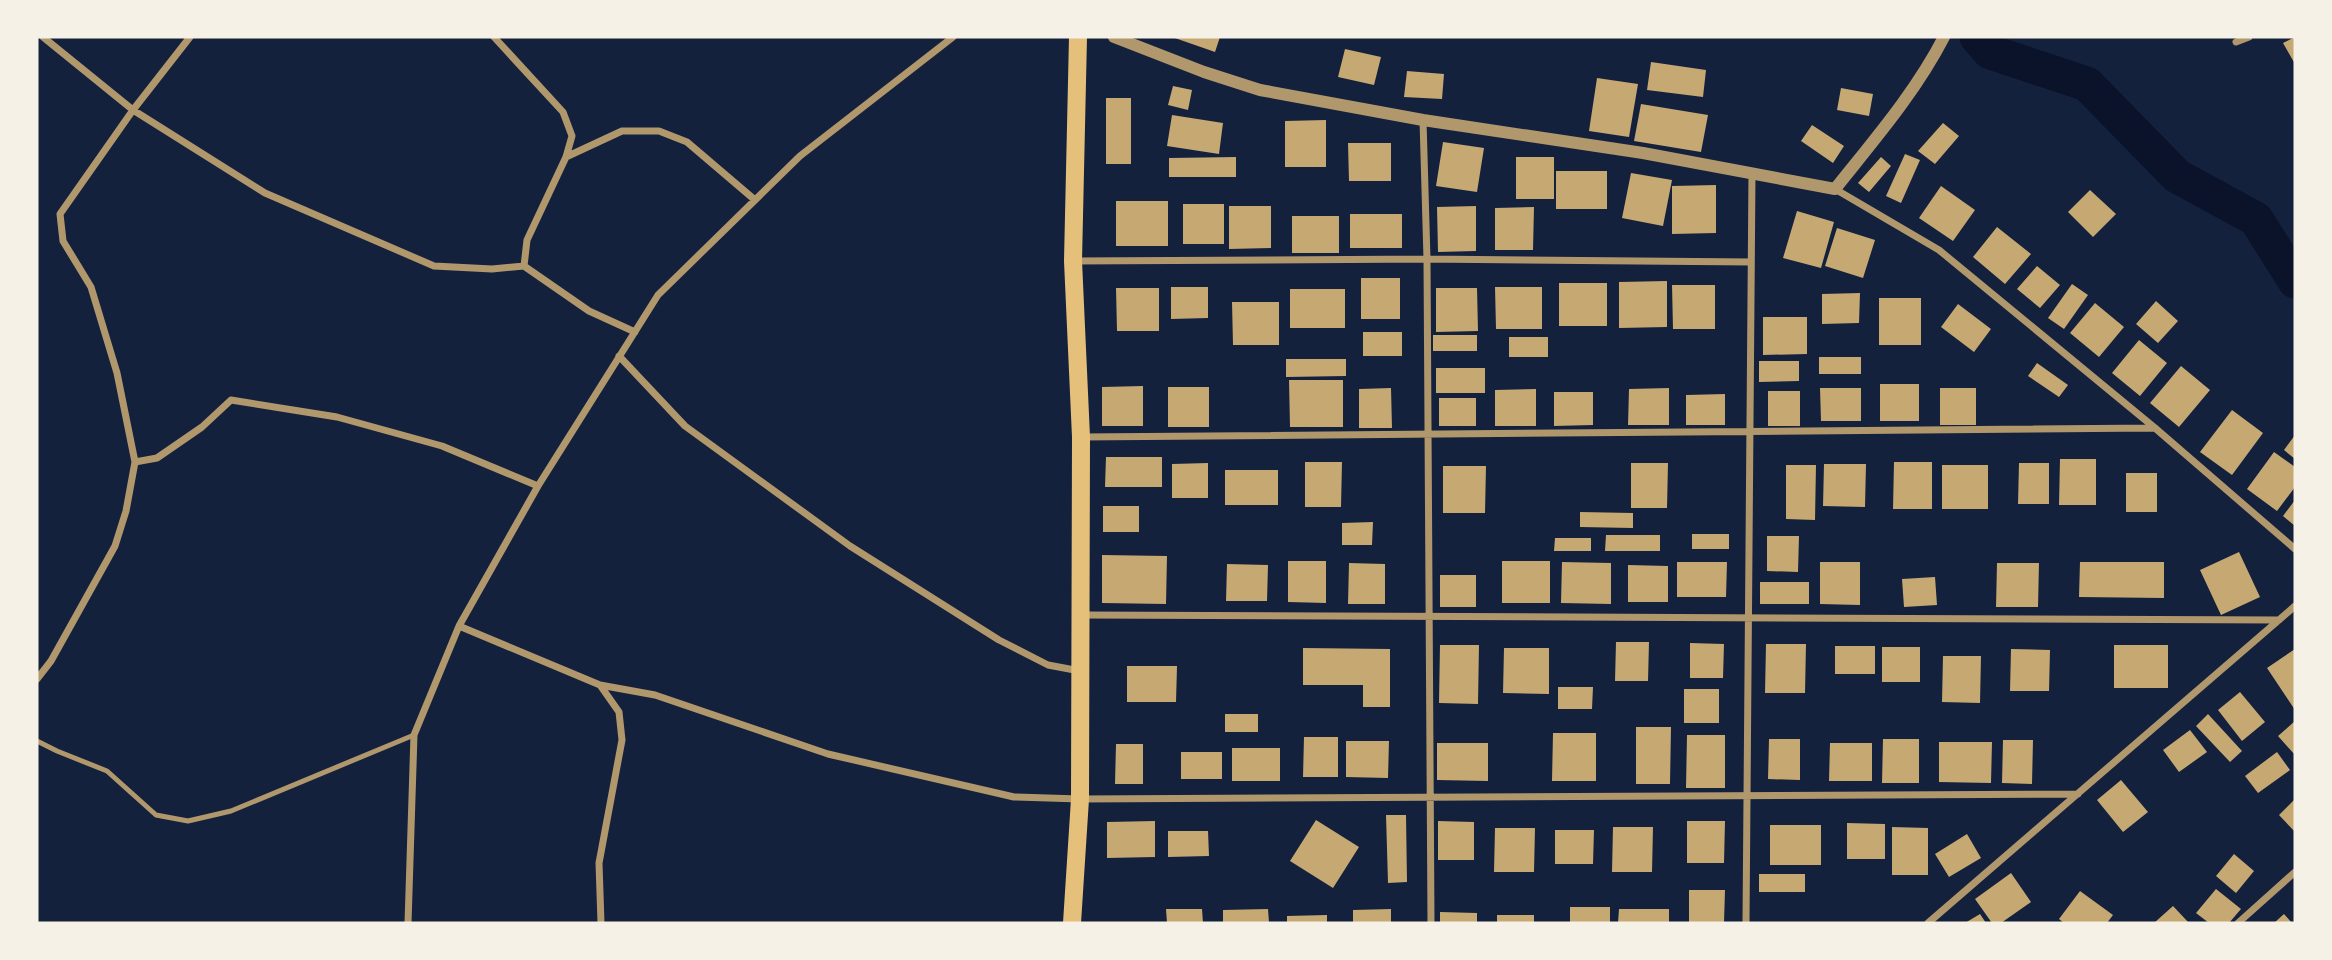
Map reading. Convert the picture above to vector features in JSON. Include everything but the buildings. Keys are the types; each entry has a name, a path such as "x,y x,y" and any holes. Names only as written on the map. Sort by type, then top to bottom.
{"main road":[{"path":"1072,923 1080,799 1081,437 1073,261 1078,37"}],"street":[{"path":"43,37 133,110 265,194 434,266 492,269 524,267 589,311 635,332"},
{"path":"37,679 51,662 115,546 126,511 135,462 117,373 91,287 63,241 60,214 133,110 190,37"},
{"path":"494,37 563,112 572,135 566,157 527,240 524,267"},
{"path":"408,923 414,734 459,626 538,486 658,295 800,156 953,37"},
{"path":"1114,37 1204,72 1260,90 1423,120 1643,153 1835,189 1939,250 2155,428 2295,549"},
{"path":"2236,42 2249,37"},
{"path":"1835,189 1908,96 1943,38"},
{"path":"1423,120 1427,259 1431,923"},
{"path":"566,157 622,131 659,131 687,142 755,200"},
{"path":"1746,923 1752,173"},
{"path":"1073,261 1427,259 1751,262"},
{"path":"620,356 685,426 850,546 999,640 1048,665 1080,671"},
{"path":"135,462 158,458 202,427 232,400 337,417 442,446 538,486"},
{"path":"1081,437 2155,428"},
{"path":"1928,923 2295,606"},
{"path":"1080,615 2279,620"},
{"path":"459,626 600,685 655,695 828,754 1014,797 1080,799 2078,794"},
{"path":"600,685 620,712 622,740 599,863 601,923"},
{"path":"2238,923 2295,872"}],"lane":[{"path":"37,741 107,771 156,814 188,821 231,811 414,734"}],"waterway":[{"path":"1977,37 1990,52 2087,84 2177,176 2256,219 2295,281"}]}
